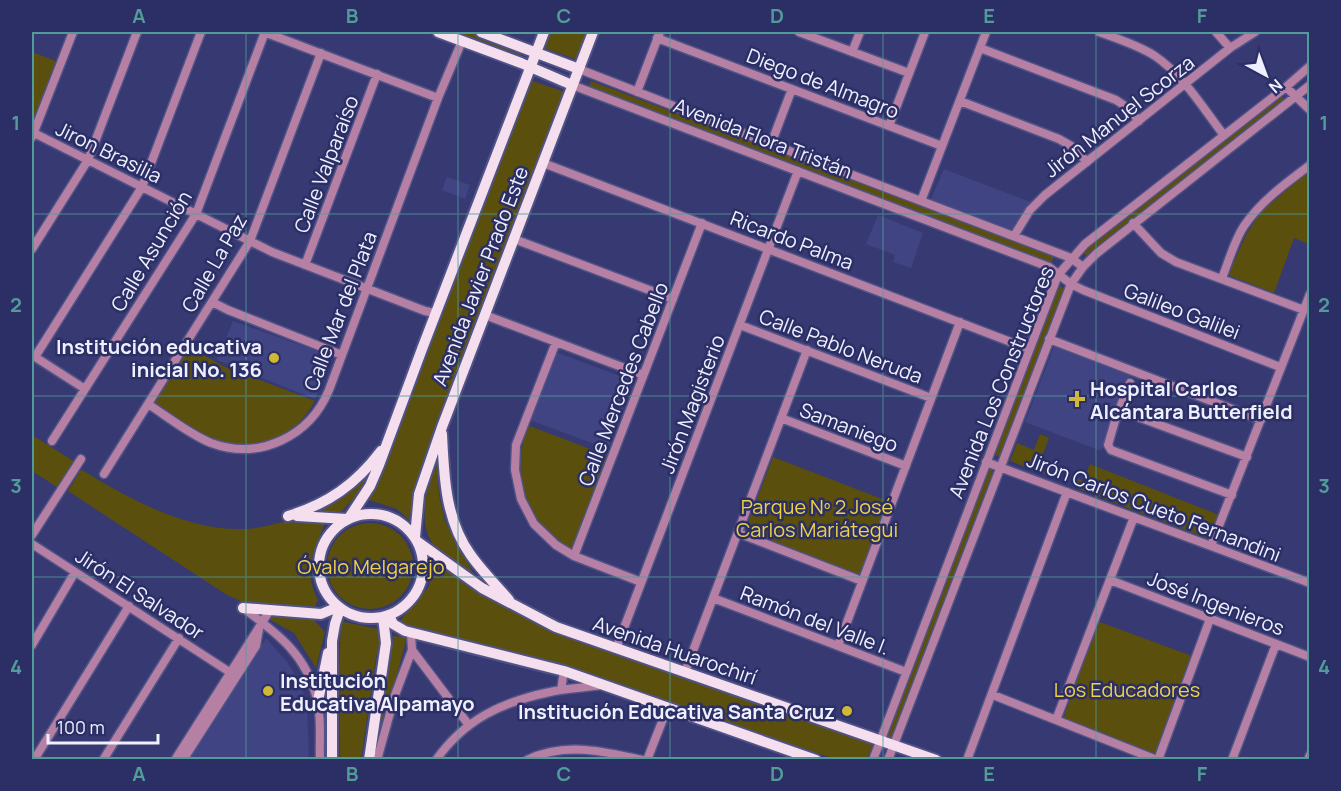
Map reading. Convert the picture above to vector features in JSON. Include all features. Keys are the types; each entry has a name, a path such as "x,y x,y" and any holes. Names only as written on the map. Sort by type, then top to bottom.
{"main road":[{"name":"Avenida Flora Tristán","path":"438,32 572,85"},
{"name":"Avenida Flora Tristán","path":"482,32 579,69"},
{"name":"Avenida Javier Prado Este","path":"349,518 375,476 544,32"},
{"name":"Avenida Javier Prado Este","path":"416,540 419,494 442,427 593,32"},
{"path":"442,427 448,503 458,531 470,554 513,605"},
{"path":"349,518 328,536 321,548 318,560 322,586 328,598 339,608 362,618 386,616 405,605 417,591 423,567 416,540 402,524 385,515 367,514 349,518 288,516 321,504 344,490 365,471 383,449 392,428"},
{"name":"Avenida Huarochirí","path":"416,540 475,584 556,627 936,759"},
{"path":"243,608 321,614 339,608"},
{"path":"318,701 339,608"},
{"path":"386,616 398,628 411,633 564,671 667,709 816,759"},
{"path":"375,759 386,643 386,616"},
{"path":"332,641 332,759"}],"street":[{"path":"33,135 73,32"},
{"path":"32,249 88,160 137,32"},
{"path":"85,388 33,356 142,187 201,32"},
{"path":"265,32 438,98"},
{"name":"Calle Asunción","path":"52,441 196,214 265,32"},
{"path":"799,32 909,73"},
{"path":"852,52 860,32"},
{"path":"889,126 924,32"},
{"path":"921,201 986,32"},
{"path":"1099,32 1149,52 1167,66 1185,85 1223,134"},
{"path":"1216,32 1230,48"},
{"name":"Jirón Manuel Scorza","path":"1014,236 1030,210 1045,195 1230,48 1255,32"},
{"path":"637,92 658,35"},
{"name":"Diego de Almagro","path":"658,35 942,146"},
{"name":"Calle Mar del Plata","path":"148,404 201,438 216,444 242,449 267,446 294,434 316,414 323,405 462,40"},
{"path":"980,48 1116,100 1128,108 1139,121"},
{"name":"Calle La Paz","path":"104,474 250,241 321,53"},
{"name":"Avenida Los Constructores","path":"873,759 1058,275 1085,244 1310,66"},
{"name":"Avenida Flora Tristán","path":"579,69 1071,258 1083,267"},
{"name":"Calle Valparaíso","path":"305,265 377,74"},
{"name":"Avenida Flora Tristán","path":"572,85 1049,267 1071,284"},
{"name":"Avenida Los Constructores","path":"888,759 1071,284 1083,267 1133,223 1310,86"},
{"path":"1286,87 1310,110"},
{"path":"771,144 792,89"},
{"path":"960,101 1059,139 1073,147 1087,162"},
{"name":"Jiron Brasilia","path":"33,135 250,241 305,265 435,314"},
{"name":"Ricardo Palma","path":"543,163 1029,349"},
{"path":"1222,278 1243,227 1279,189 1310,165"},
{"name":"Jirón Magisterio","path":"616,649 798,171"},
{"path":"1133,223 1161,254 1176,262 1304,309"},
{"name":"Calle Mercedes Cabello","path":"574,556 702,224"},
{"path":"514,239 673,299"},
{"name":"Galileo Galilei","path":"1071,284 1280,367"},
{"path":"1210,546 1310,294"},
{"path":"212,302 342,355"},
{"path":"485,315 643,375"},
{"path":"837,646 960,322"},
{"name":"Calle Pablo Neruda","path":"740,325 932,398"},
{"path":"1049,339 1261,420"},
{"path":"556,342 519,437 515,454 515,477 521,499 534,524 550,541 574,556 641,582"},
{"path":"685,672 807,350"},
{"path":"1130,382 1108,446 1111,450 1232,495"},
{"path":"1119,410 1246,457"},
{"name":"Samaniego","path":"781,418 906,466"},
{"path":"32,535 81,459"},
{"name":"Jirón Carlos Cueto Fernandini","path":"986,462 1310,584"},
{"path":"967,759 993,695 1067,492"},
{"path":"1056,720 1134,517"},
{"path":"738,533 862,581"},
{"name":"Jirón El Salvador","path":"32,544 231,673"},
{"path":"32,645 75,572"},
{"name":"José Ingenieros","path":"1110,580 1310,657"},
{"name":"Ramón del Valle I.","path":"713,598 906,672"},
{"path":"34,759 129,606"},
{"path":"243,608 261,626 278,634 293,650 311,682 318,701 320,759"},
{"path":"175,759 270,610"},
{"path":"993,695 1157,759 1210,619"},
{"path":"183,759 256,646 261,626"},
{"path":"375,759 412,650 411,633"},
{"path":"412,650 428,637"},
{"path":"103,759 179,638"},
{"path":"1232,759 1276,644"},
{"path":"412,650 468,724"},
{"path":"561,690 564,671"},
{"path":"436,759 448,742 468,724 512,702 561,690 604,684"},
{"path":"647,759 667,709"},
{"path":"527,759 549,752 572,749 642,759"},
{"path":"588,759 591,750"},
{"path":"1308,759 1310,755"}],"shaded area":[{"path":"944,169 1033,203 1013,233 930,201"},
{"path":"447,177 470,185 465,199 442,190"},
{"path":"878,215 923,233 911,268 893,262 895,255 866,244"},
{"name":"Institución educativa inicial No. 136","path":"233,321 331,356 315,399 217,360"},
{"name":"Hospital Carlos Alcántara Butterfield","path":"1054,347 1130,376 1101,451 1025,422"},
{"path":"556,352 633,381 608,449 530,420"},
{"name":"Institución Educativa Alpamayo","path":"266,638 287,662 299,681 307,701 309,759 189,759"}],"green space":[{"path":"450,32 469,32 522,51 520,58"},
{"path":"550,32 589,32 578,60 544,48"},
{"path":"32,52 56,61 32,126"},
{"path":"529,80 566,92 413,492 410,521 397,509 369,500 386,462"},
{"path":"591,81 1054,257 1049,266 587,89"},
{"path":"1280,94 1285,101 1152,204 1088,258 1082,252"},
{"path":"1309,170 1309,244 1294,238 1274,293 1228,275 1246,235 1260,213"},
{"path":"1058,285 1065,289 1000,455 996,456 994,452"},
{"path":"190,347 223,366 315,401 295,426 270,441 240,445 225,443 202,435 155,402"},
{"path":"527,425 611,457 574,551 541,527 524,498 520,465"},
{"path":"1040,434 1049,438 1038,467 1059,474 1057,479 1010,461 1017,443 1034,450"},
{"path":"32,435 75,462 57,487 32,471"},
{"name":"Parque Nº 2 José Carlos Mariátegui","path":"773,457 890,502 861,577 744,533"},
{"path":"437,464 439,495 445,521 475,577 440,552 427,532 425,502"},
{"path":"1090,464 1219,515 1209,539 1073,487 1076,478 1084,481"},
{"path":"991,468 993,472 892,737 886,737 987,471"},
{"path":"82,470 139,502 200,524 242,529 288,521 325,523 311,560 311,579 318,600 313,610 249,605 227,595 68,491"},
{"path":"369,472 358,494 342,511 321,515 323,509 351,490"},
{"name":"Óvalo Melgarejo","path":"370,523 394,530 406,542 413,566 406,590 394,602 370,609 346,602 334,590 327,566 334,542 346,530"},
{"path":"430,556 498,603 567,638 874,743 867,759 835,759 518,656 408,627 399,622 429,586"},
{"path":"267,613 314,620 325,632 316,668 294,633 263,616"},
{"path":"341,621 382,630 361,759 340,760"},
{"name":"Los Educadores","path":"1097,621 1192,656 1155,755 1062,722"},
{"path":"393,636 407,637 380,737 375,736"}],"place":[{"name":"Institución educativa inicial No. 136","path":"274,358"},
{"name":"Hospital Carlos Alcántara Butterfield","path":"1077,399"},
{"name":"Institución Educativa Alpamayo","path":"268,691"},
{"name":"Institución Educativa Santa Cruz","path":"847,711"}]}
